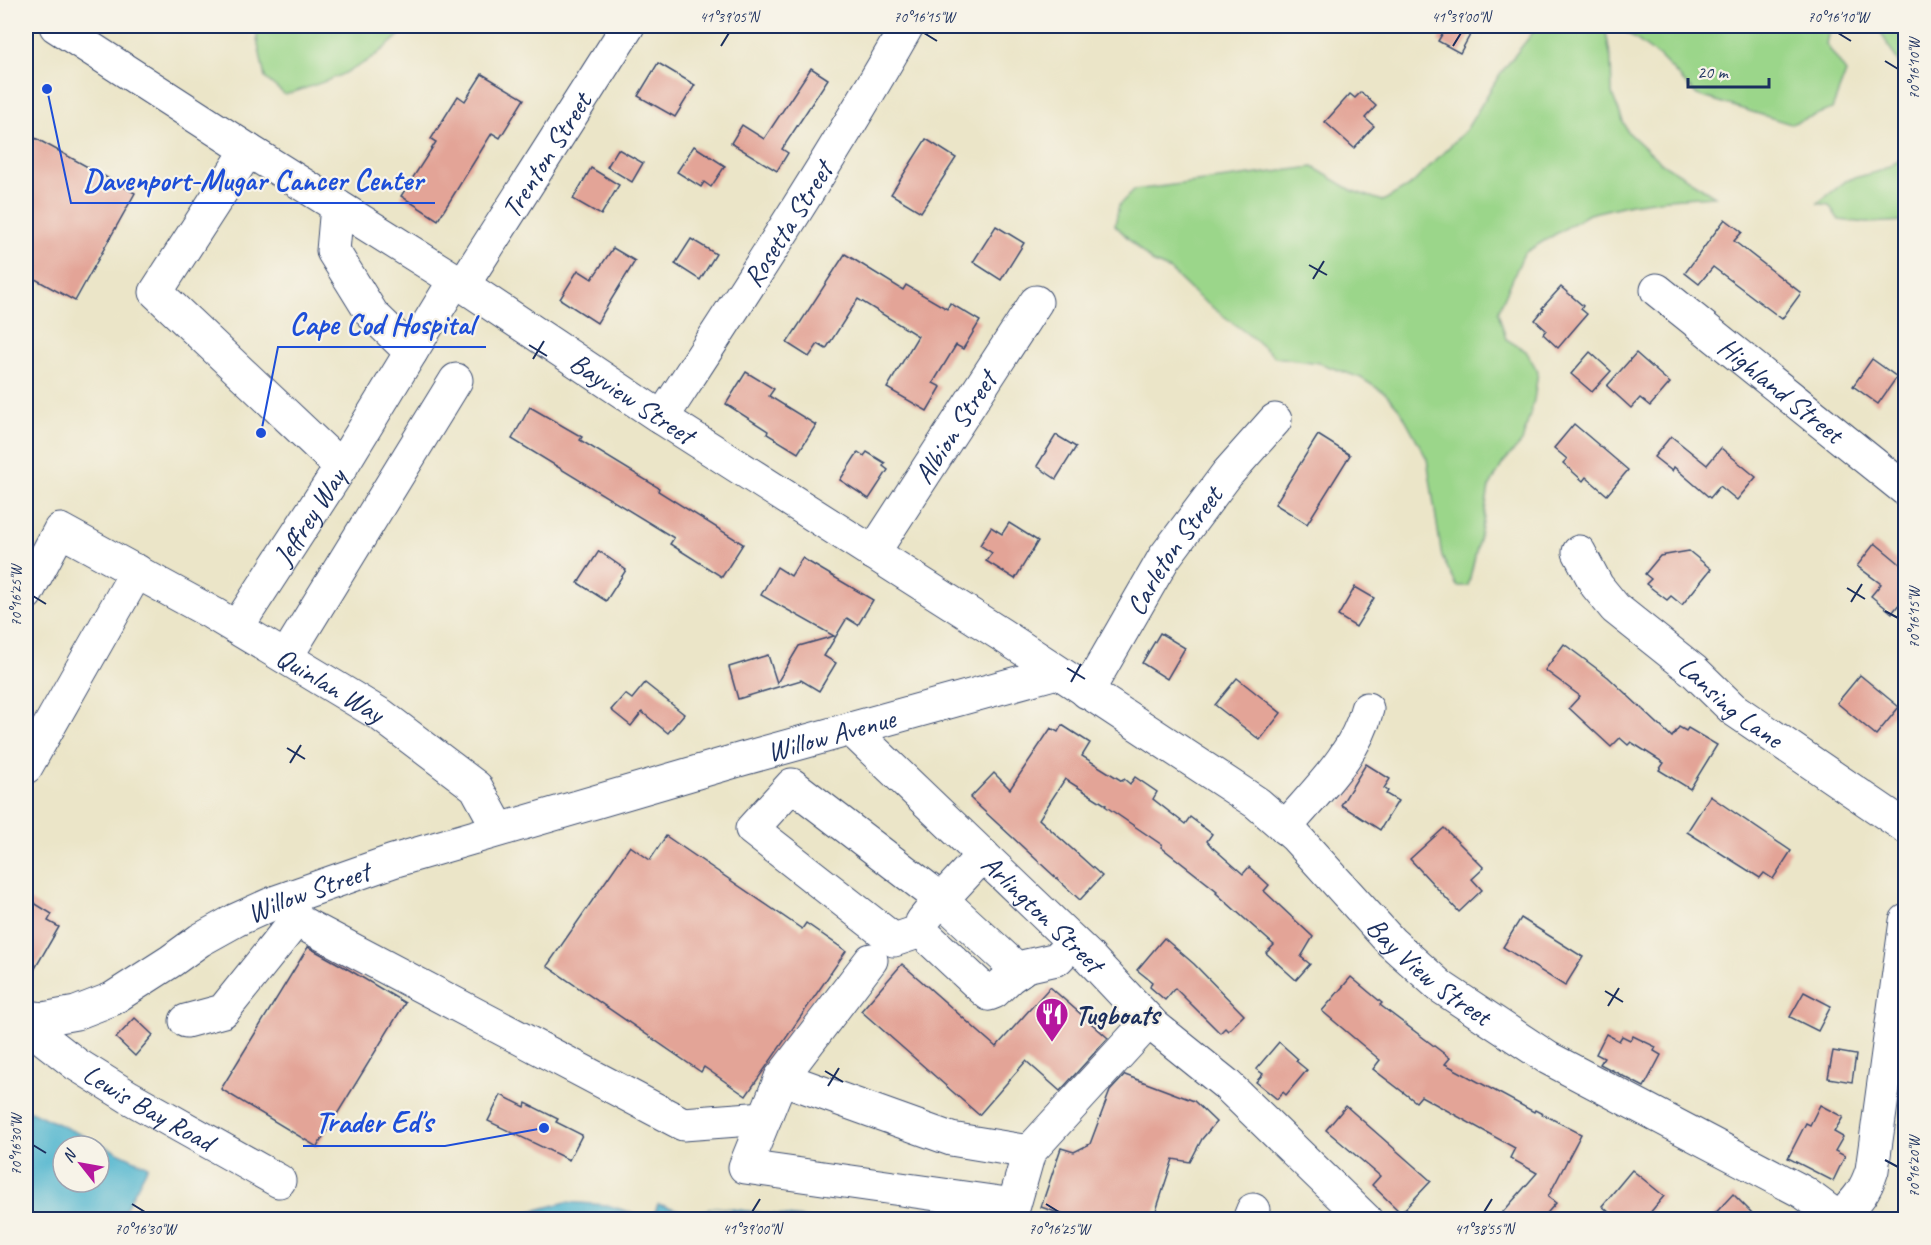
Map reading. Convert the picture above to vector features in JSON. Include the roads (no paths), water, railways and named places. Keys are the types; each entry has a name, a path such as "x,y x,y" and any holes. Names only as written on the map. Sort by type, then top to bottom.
{"street":[{"name":"Bayview Street","path":"56,26 459,283 662,418 1057,672"},
{"name":"Trenton Street","path":"341,467 411,352 628,26"},
{"name":"Rosetta Street","path":"662,418 785,228 873,87 907,26"},
{"name":"Jeffrey Way","path":"237,627 341,467 156,292 248,150"},
{"path":"337,206 333,251 372,314 411,352"},
{"name":"Highland Street","path":"1657,290 1905,489"},
{"name":"Albion Street","path":"873,553 1036,302"},
{"path":"286,657 456,380"},
{"name":"Carleton Street","path":"1087,692 1164,558 1227,474 1275,420"},
{"name":"Quinlan Way","path":"26,594 60,530 237,627 381,715 476,787 499,829"},
{"name":"Lansing Lane","path":"1579,552 1597,586 1610,603 1694,671 1733,708 1905,827"},
{"path":"26,767 136,571"},
{"name":"Bay View Street","path":"1057,672 1257,803 1295,836 1391,942 1441,987 1548,1058 1803,1192 1839,1219"},
{"name":"Willow Avenue","path":"606,798 1057,672"},
{"path":"1285,828 1349,751 1363,727 1368,709"},
{"name":"Arlington Street","path":"851,729 1073,942 1149,1021 1226,1084 1366,1220"},
{"path":"921,931 894,940 752,829 792,785 942,900 1019,970"},
{"name":"Willow Street","path":"26,1017 43,1019 76,1013 112,999 200,940 236,920 294,908 393,861 606,798"},
{"path":"921,931 922,922 982,855"},
{"path":"186,1021 223,1011 294,908 683,1124 765,1118"},
{"path":"1839,1219 1859,1198 1867,1186 1872,1170 1905,921"},
{"path":"921,931 988,994 994,992 1026,966 1057,959 1073,942"},
{"path":"871,960 781,1078 744,1167 1023,1212 1029,1152 1149,1021"},
{"name":"Lewis Bay Road","path":"26,1025 76,1064 120,1092 279,1181"},
{"path":"781,1078 951,1139 1029,1152"}],"water":[{"path":"26,1109 80,1134 51,1134 51,1194 111,1194 111,1149 148,1166 120,1219 26,1219"},
{"path":"566,1202 607,1205 651,1219 503,1219"},
{"path":"658,1204 693,1214 715,1207 810,1219 652,1220"}],"place":[{"name":"Davenport-Mugar Cancer Center","path":"47,89"},
{"name":"Cape Cod Hospital","path":"261,433"},
{"name":"Tugboats","path":"1052,1043"},
{"name":"Trader Ed's","path":"544,1128"}]}
